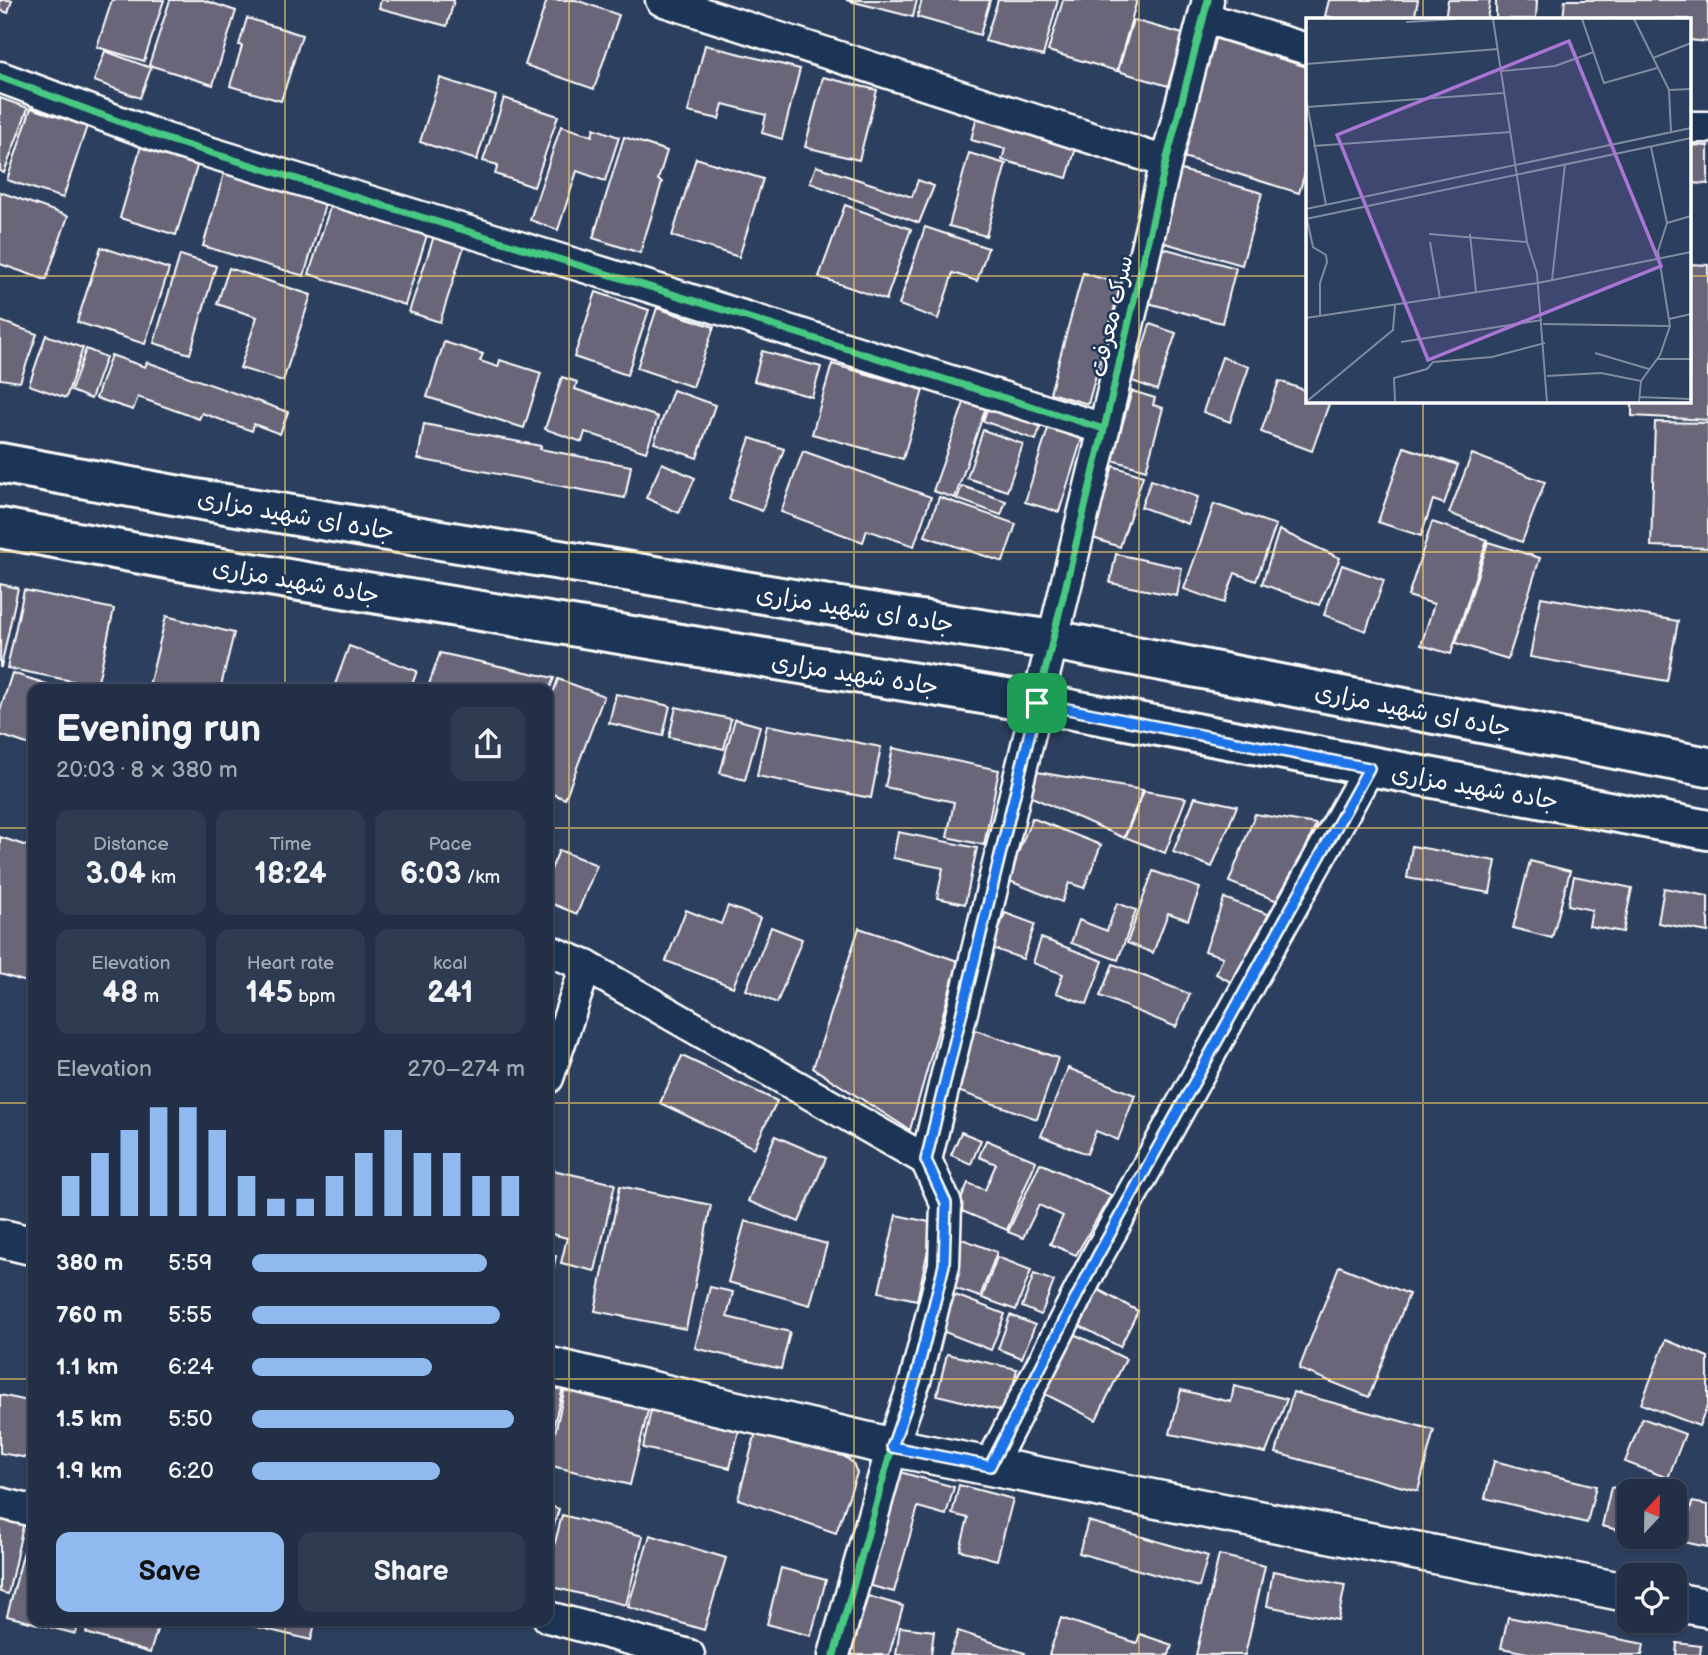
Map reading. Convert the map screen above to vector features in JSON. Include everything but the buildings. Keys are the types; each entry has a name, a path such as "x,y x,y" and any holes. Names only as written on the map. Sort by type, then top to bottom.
{"main road":[{"name":"جاده ای شهید مزاری","path":"0,463 894,616 1053,640 1708,767"},
{"name":"جاده شهید مزاری","path":"0,528 185,562 1037,703 1369,768 1708,830"}],"street":[{"path":"662,0 1166,162"},
{"path":"1206,9 1306,49"},
{"name":"سرک معرفت","path":"926,1160 1104,429 1166,162 1206,9"},
{"path":"0,77 166,139 1104,429"},
{"path":"1690,127 1708,127"},
{"path":"990,1466 1097,1257 1369,768"},
{"path":"553,952 586,966 926,1160 946,1203 944,1265 915,1381 892,1447 834,1655"},
{"path":"553,1063 586,966"},
{"path":"0,1238 28,1245"},
{"path":"553,1367 892,1447 1617,1591"},
{"path":"0,1503 28,1510"},
{"path":"1687,1604 1708,1608"},
{"path":"553,1618 689,1655"}],"cycle path":[{"path":"834,1655 892,1447 915,1381 944,1265 946,1204 926,1160 1104,429 1166,162 1208,0"},
{"path":"0,77 166,139 1104,429"}],"route":[{"path":"1037,703 1369,768 1097,1257 990,1466 892,1447 915,1381 944,1265 946,1203 926,1160 1037,703"}]}
